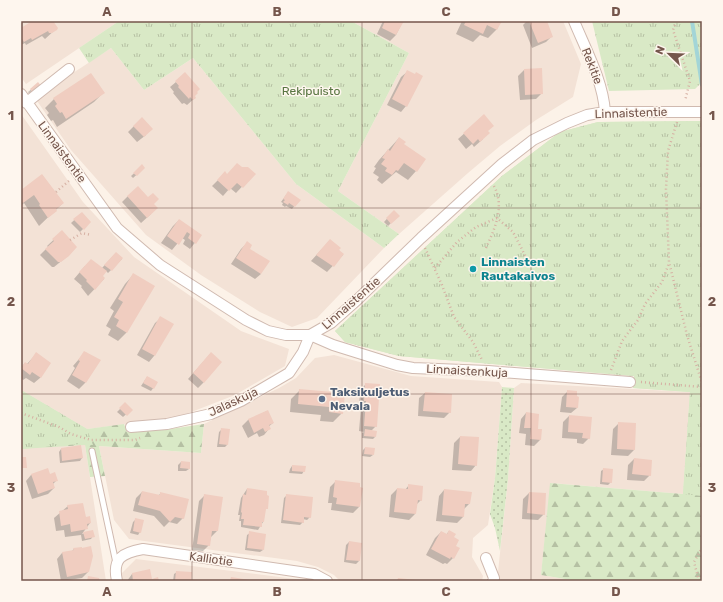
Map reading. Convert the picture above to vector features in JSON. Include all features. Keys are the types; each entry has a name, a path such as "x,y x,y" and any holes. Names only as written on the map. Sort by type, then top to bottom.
{"street":[{"name":"Rekitie","path":"574,21 598,79 604,101 605,112"},
{"path":"24,99 69,69"},
{"name":"Linnaistentie","path":"24,99 117,228 160,265 246,320 268,331 286,335 310,336 331,323 488,176 533,140 587,115 605,112 702,112"},
{"name":"Linnaistenkuja","path":"310,336 333,345 397,365 413,368 630,382"},
{"name":"Jalaskuja","path":"131,427 167,424 204,416 240,401 289,373 310,336"},
{"name":"Kalliotie","path":"116,563 122,556 130,551 142,549 314,574 327,581"},
{"path":"486,558 494,578 493,581"},
{"path":"116,563 114,570 117,581"}],"lane":[{"path":"92,451 116,563"}],"path":[{"path":"676,21 674,30 690,81 685,102"},
{"path":"680,112 668,151 666,189 669,262 702,383"},
{"path":"56,192 78,173"},
{"path":"486,248 497,218 499,203 497,193 488,176"},
{"path":"497,218 513,232 529,263"},
{"path":"434,268 457,242 476,227 497,218"},
{"path":"70,240 82,233 90,235"},
{"path":"421,238 454,316 473,342 488,372"},
{"path":"608,380 622,341 638,320 645,304 662,282 669,262"},
{"path":"630,382 702,387"},
{"path":"21,413 59,427 71,434 90,440"},
{"path":"699,581 694,562 702,548"}],"shaded area":[{"path":"21,21 119,21 26,84 21,77"},
{"path":"351,21 563,21 581,64 573,97 536,120 500,146 399,234 338,191 409,53"},
{"path":"111,48 144,90 193,58 296,184 384,248 317,318 292,327 260,312 201,275 146,235 71,150 35,98"},
{"path":"21,114 83,202 134,257 241,331 289,349 285,366 235,395 176,418 87,429 21,390"},
{"path":"334,355 411,376 499,382 502,387 495,478 488,525 473,538 472,557 483,576 482,581 340,581 334,575 318,567 297,561 129,539 114,520 99,446 201,453 204,424 279,388 296,378 315,358"},
{"path":"521,383 690,392 683,494 551,483 541,575 577,581 497,581 508,479 514,388"},
{"path":"81,444 85,445 106,581 21,581 21,449"},
{"path":"136,559 304,581 122,581 121,574"}],"green space":[{"name":"Rekipuisto","path":"119,21 351,21 409,53 338,191 399,234 384,248 296,184 193,58 144,90 111,48 89,63 79,48"},
{"path":"592,21 702,21 702,82 695,89 609,91"},
{"path":"702,121 702,581 577,581 541,575 550,483 683,494 690,392 633,388 634,376 399,356 345,342 335,331 502,176 560,132 598,122"},
{"path":"702,121 702,496 683,494 690,392 633,388 634,376 399,356 345,342 335,331 502,176 560,132 598,122"},
{"path":"502,387 514,388 508,479 500,551 490,514 495,478"},
{"path":"21,390 87,429 124,424 127,432 170,429 204,424 201,453 99,446 105,476 90,477 85,445 21,449"},
{"path":"21,390 87,429 93,445 80,444 21,449"}],"building":[{"path":"32,21 53,21 58,28 52,33 49,33 48,31 32,40 31,38 24,42 21,37 21,28"},
{"path":"385,21 404,21 396,35 382,28"},
{"path":"466,21 502,21 497,30 487,25 483,34 464,25"},
{"path":"529,21 547,21 553,37 538,43"},
{"path":"542,68 543,94 525,95 524,69"},
{"path":"407,70 415,74 416,72 423,76 407,107 392,99"},
{"path":"185,72 200,89 195,96 196,98 193,100 190,97 189,99 178,87 179,86 175,81"},
{"path":"91,73 105,93 66,119 62,112 60,113 55,106 57,104 53,98"},
{"path":"38,82 42,87 33,93 30,89"},
{"path":"484,114 494,126 488,131 490,133 480,142 478,139 473,144 463,133"},
{"path":"142,117 153,129 144,137 133,126"},
{"path":"399,137 406,142 404,144 426,159 417,172 404,163 398,171 396,170 392,175 385,171 387,168 381,164 385,159 382,158 388,149 390,151"},
{"path":"237,163 242,167 248,167 256,174 243,188 237,183 229,191 217,180 225,171 227,174"},
{"path":"142,164 145,168 137,176 133,173"},
{"path":"42,174 64,203 48,218 34,195 23,203 21,201 21,190"},
{"path":"138,186 148,197 153,193 159,199 154,204 158,208 147,218 127,196"},
{"path":"288,191 301,200 295,207 289,203 288,205 283,202 285,200 283,199"},
{"path":"394,210 400,216 391,224 386,218"},
{"path":"82,212 91,222 84,230 73,219"},
{"path":"179,219 202,235 196,244 188,238 190,234 187,232 179,245 167,236"},
{"path":"62,230 77,247 69,256 61,262 58,262 45,249 54,241 52,239"},
{"path":"330,239 341,248 339,250 344,254 334,267 316,255"},
{"path":"247,241 252,245 250,249 270,261 261,274 236,258"},
{"path":"116,252 123,258 112,271 104,265"},
{"path":"91,259 107,271 103,276 105,278 95,290 79,272"},
{"path":"133,273 155,286 127,333 116,326 119,320 114,317 123,302 118,299"},
{"path":"160,316 174,324 155,356 142,349"},
{"path":"84,351 101,360 86,383 72,375 80,361 78,360"},
{"path":"36,352 51,363 41,378 32,372 30,375 21,368 25,362 28,364"},
{"path":"211,352 222,362 204,383 193,373"},
{"path":"147,376 158,382 154,389 143,383"},
{"path":"365,383 380,384 377,427 364,426 366,401 364,401"},
{"path":"299,389 333,392 338,394 338,392 345,393 343,414 329,412 329,407 298,404"},
{"path":"567,390 577,391 577,396 579,397 578,408 566,407"},
{"path":"425,392 452,394 451,413 423,411"},
{"path":"125,402 133,410 127,416 119,408"},
{"path":"268,410 274,423 269,425 271,429 265,432 263,428 254,433 248,419"},
{"path":"526,412 539,414 538,429 542,429 541,440 530,439 531,428 524,428"},
{"path":"569,415 592,417 590,439 582,438 583,433 568,432"},
{"path":"618,422 636,423 635,450 617,449"},
{"path":"221,428 230,429 228,445 219,444"},
{"path":"365,429 377,431 376,437 364,436"},
{"path":"460,436 479,437 477,466 458,464"},
{"path":"81,445 83,458 62,461 61,448"},
{"path":"365,447 375,448 374,455 364,454"},
{"path":"21,457 26,457 27,468 21,468"},
{"path":"634,458 652,460 651,476 632,474"},
{"path":"181,461 190,462 190,469 180,468"},
{"path":"292,465 306,466 305,472 292,471"},
{"path":"48,468 50,474 55,472 58,481 53,482 55,488 38,494 31,474"},
{"path":"603,468 613,469 612,483 602,482"},
{"path":"335,480 360,483 360,487 363,488 360,507 336,504 337,498 333,497"},
{"path":"408,484 423,486 422,501 418,500 416,514 394,512 397,488 408,489"},
{"path":"247,488 267,491 267,495 269,496 268,509 266,509 262,527 243,525 244,519 241,519 241,512 243,494 246,495"},
{"path":"444,489 472,492 470,504 465,504 464,517 442,515"},
{"path":"142,491 160,495 160,492 189,499 184,519 175,517 170,522 160,511 138,505"},
{"path":"529,492 546,493 545,515 527,513"},
{"path":"204,494 223,497 218,531 212,531 210,546 197,544"},
{"path":"286,494 313,497 311,518 304,517 304,523 283,520"},
{"path":"83,503 86,517 90,516 91,523 87,524 88,529 71,532 70,524 61,526 59,511 68,509 67,505"},
{"path":"135,518 144,520 141,533 133,531"},
{"path":"93,530 95,537 85,539 83,532"},
{"path":"449,530 456,534 454,537 459,540 456,546 460,548 454,559 451,557 450,559 431,549 441,531 447,534"},
{"path":"249,531 266,534 264,550 247,548"},
{"path":"349,541 362,543 360,561 346,560"},
{"path":"91,546 93,556 89,572 67,577 62,552 74,550 73,548"},
{"path":"150,569 152,579 158,577 159,581 133,581 132,573"},
{"path":"176,571 192,572 191,581 175,581"},
{"path":"88,576 99,578 100,581 87,581"},
{"path":"231,577 250,580 250,581 230,581"},
{"path":"398,578 416,580 416,581 397,581"}],"waterway":[{"path":"692,21 702,85"}],"place":[{"name":"Linnaisten Rautakaivos","path":"473,269"},
{"name":"Taksikuljetus Nevala","path":"322,399"}]}
